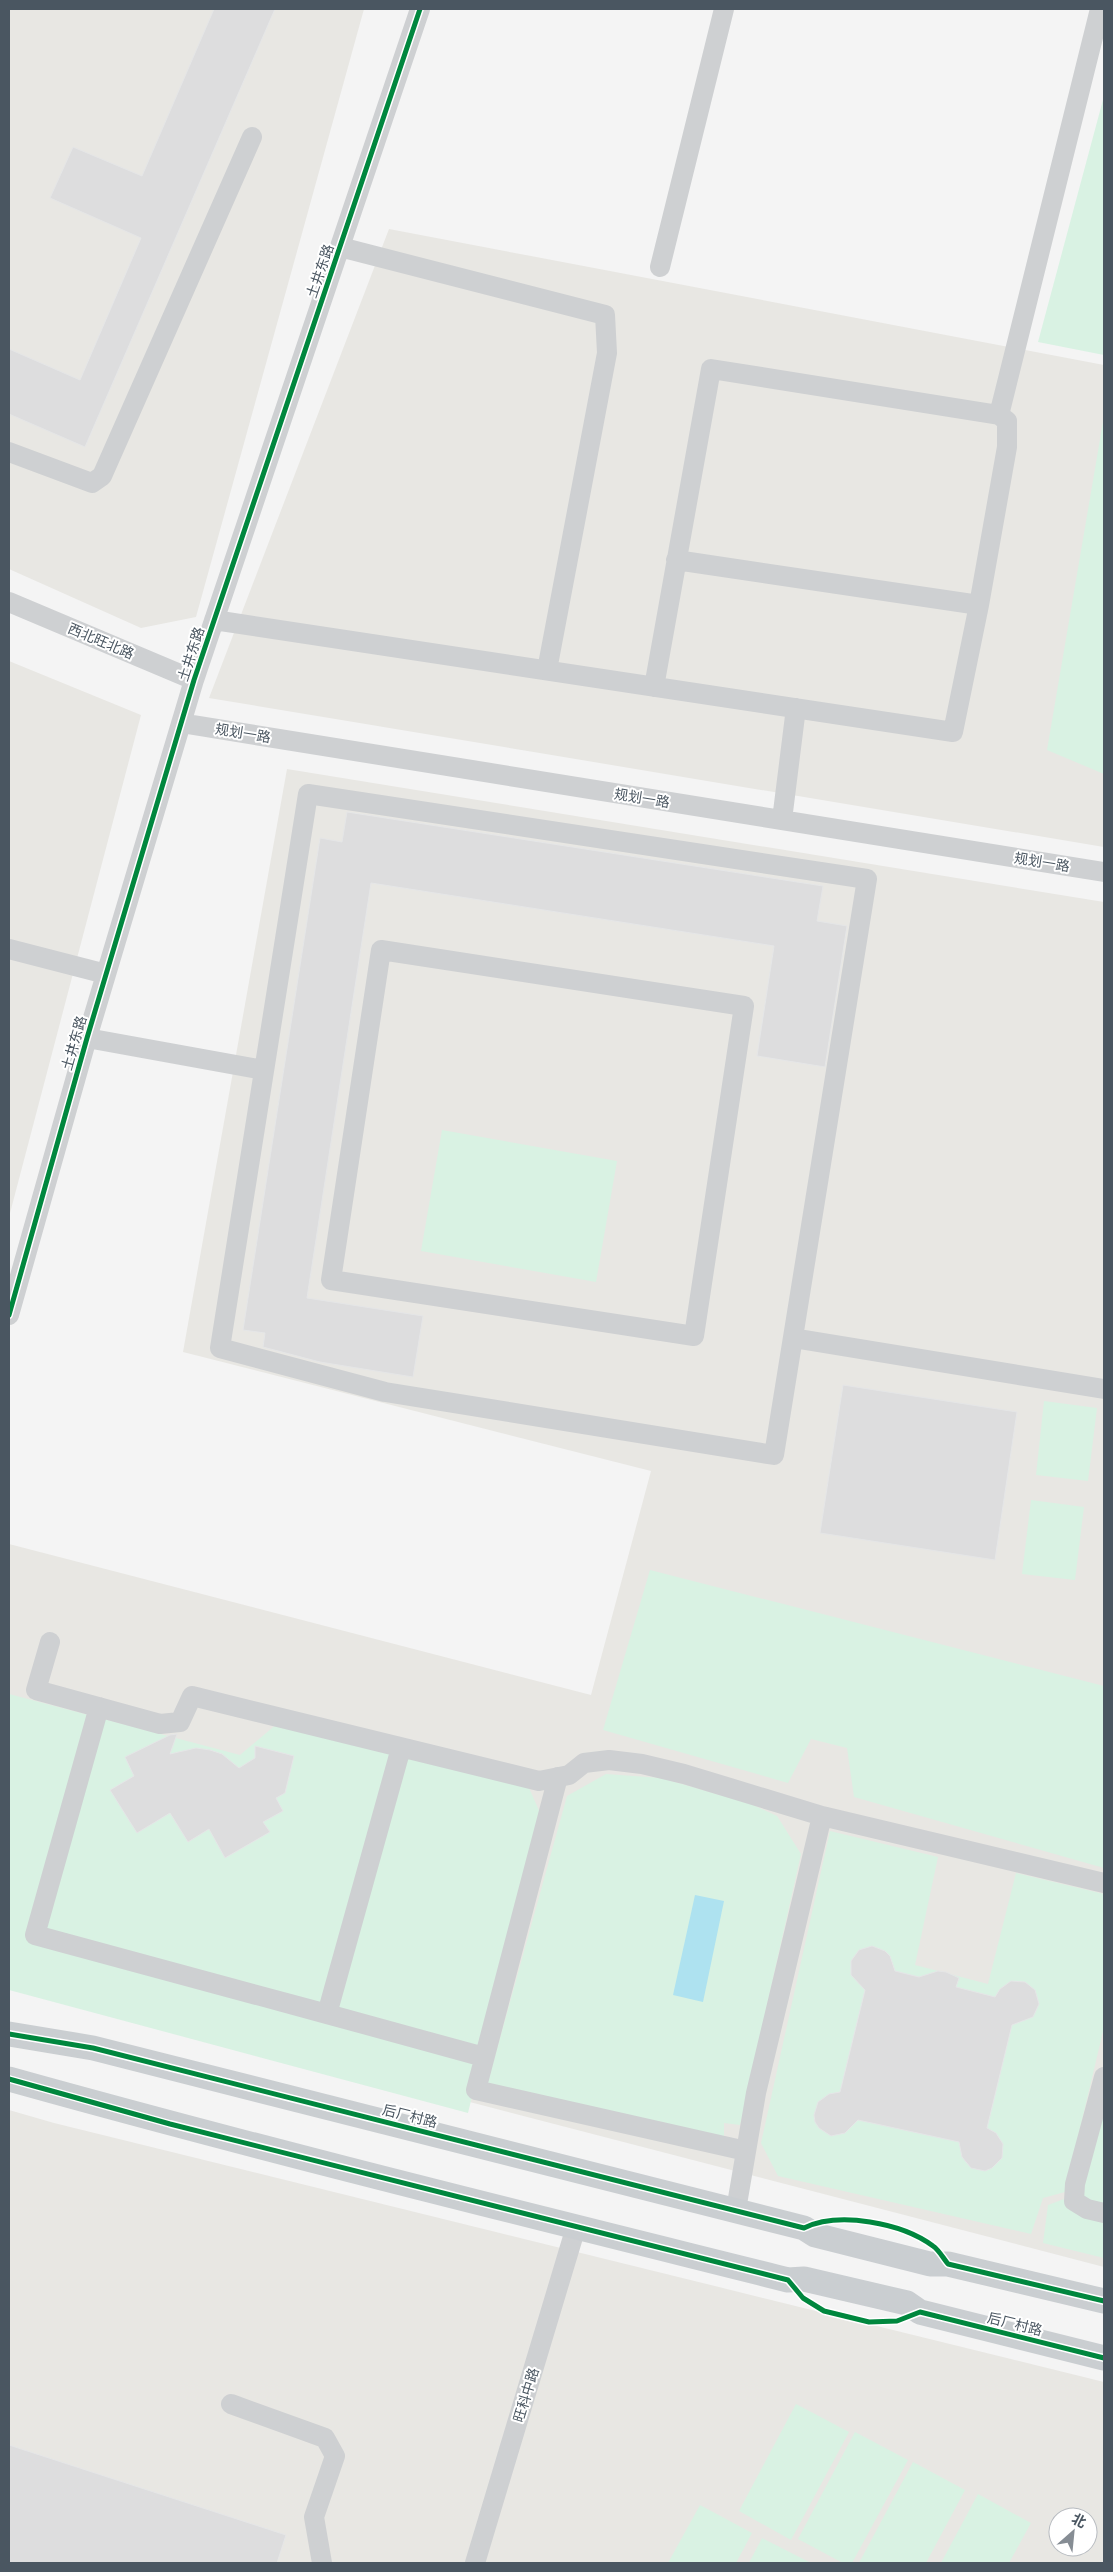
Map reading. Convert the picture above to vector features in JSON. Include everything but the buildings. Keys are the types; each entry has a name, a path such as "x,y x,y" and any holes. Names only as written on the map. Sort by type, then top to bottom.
{"main road":[{"name":"后厂村路","path":"9,2034 93,2048 736,2210 804,2228 816,2235 834,2240 930,2264 948,2264 1104,2301"},
{"name":"后厂村路","path":"9,2079 179,2126 788,2280 804,2279 907,2303 920,2312 1104,2358"}],"street":[{"name":"土井东路","path":"9,1316 87,1038 194,680 420,9"},
{"path":"660,267 724,9"},
{"path":"998,415 1100,9"},
{"path":"9,452 92,483 102,476 252,137"},
{"path":"340,248 605,315 607,353 547,670"},
{"path":"214,620 547,670 654,687 953,732 979,606 1007,447 1007,421 998,415 711,369 654,687"},
{"path":"676,560 979,606"},
{"name":"西北旺北路","path":"9,602 194,680"},
{"path":"782,820 796,708"},
{"name":"规划一路","path":"181,723 1104,872"},
{"path":"308,794 867,879 774,1456 385,1392 220,1348 264,1070 308,794"},
{"path":"9,949 106,974"},
{"path":"381,950 744,1006 694,1336 331,1280 381,950"},
{"path":"87,1038 264,1070"},
{"path":"793,1338 1104,1389"},
{"path":"50,1642 36,1690 160,1724 180,1722 192,1696 540,1781 569,1775 584,1763 609,1760 642,1764 684,1774 822,1816 1104,1883"},
{"path":"99,1707 34,1935 484,2058"},
{"path":"327,2014 401,1748"},
{"path":"558,1777 476,2090 746,2150"},
{"path":"736,2210 756,2093 822,1816"},
{"path":"1104,2082 1075,2184 1074,2201 1087,2209 1104,2214"},
{"name":"旺科中路","path":"475,2563 576,2227"},
{"path":"231,2404 325,2438 334,2456 314,2517 322,2563"}],"shaded area":[{"path":"9,9 364,9 196,617 141,628 9,569"},
{"path":"389,229 1104,365 1104,847 209,698"},
{"path":"9,661 141,715 9,1217"},
{"path":"287,769 1104,902 1104,2267 9,1982 9,1544 591,1695 651,1471 183,1352"},
{"path":"9,2110 54,2123 1104,2382 1104,2563 9,2563"}],"green space":[{"path":"1104,96 1104,355 1038,342"},
{"path":"1104,416 1104,774 1047,750"},
{"path":"442,1130 617,1161 596,1282 421,1251"},
{"path":"1044,1401 1097,1408 1088,1481 1036,1475"},
{"path":"1031,1500 1084,1507 1075,1580 1022,1574"},
{"path":"650,1570 1104,1686 1104,1868 854,1797 847,1748 811,1739 788,1783 603,1730"},
{"path":"9,1694 240,1755 278,1723 529,1788 541,1815 468,2113 9,1990"},
{"path":"606,1774 661,1778 751,1804 777,1816 801,1854 740,2125 724,2123 724,2138 658,2121 647,2124 487,2085 567,1796"},
{"path":"830,1831 938,1857 915,1965 988,1984 1016,1873 1104,1894 1104,2027 1065,2192 1043,2198 1031,2234 778,2176 761,2143"},
{"path":"1104,2106 1104,2258 1043,2243 1048,2205 1080,2193"},
{"path":"796,2404 849,2432 791,2540 739,2511"},
{"path":"855,2432 908,2460 852,2563 843,2563 798,2539"},
{"path":"913,2462 965,2490 926,2563 859,2563"},
{"path":"978,2494 1031,2523 1009,2563 941,2563"},
{"path":"700,2505 752,2533 736,2563 668,2563"},
{"path":"762,2538 811,2563 749,2563"}],"water":[{"path":"695,1895 724,1901 703,2002 673,1995"}],"cycle path":[{"path":"9,1315 87,1038 194,680 420,9"},
{"path":"9,2034 93,2048 804,2228 835,2220 870,2222 888,2226 905,2231 933,2246 948,2264 1104,2301"},
{"path":"9,2079 170,2124 788,2280 803,2298 824,2311 869,2322 897,2321 920,2312 1104,2358"}]}
